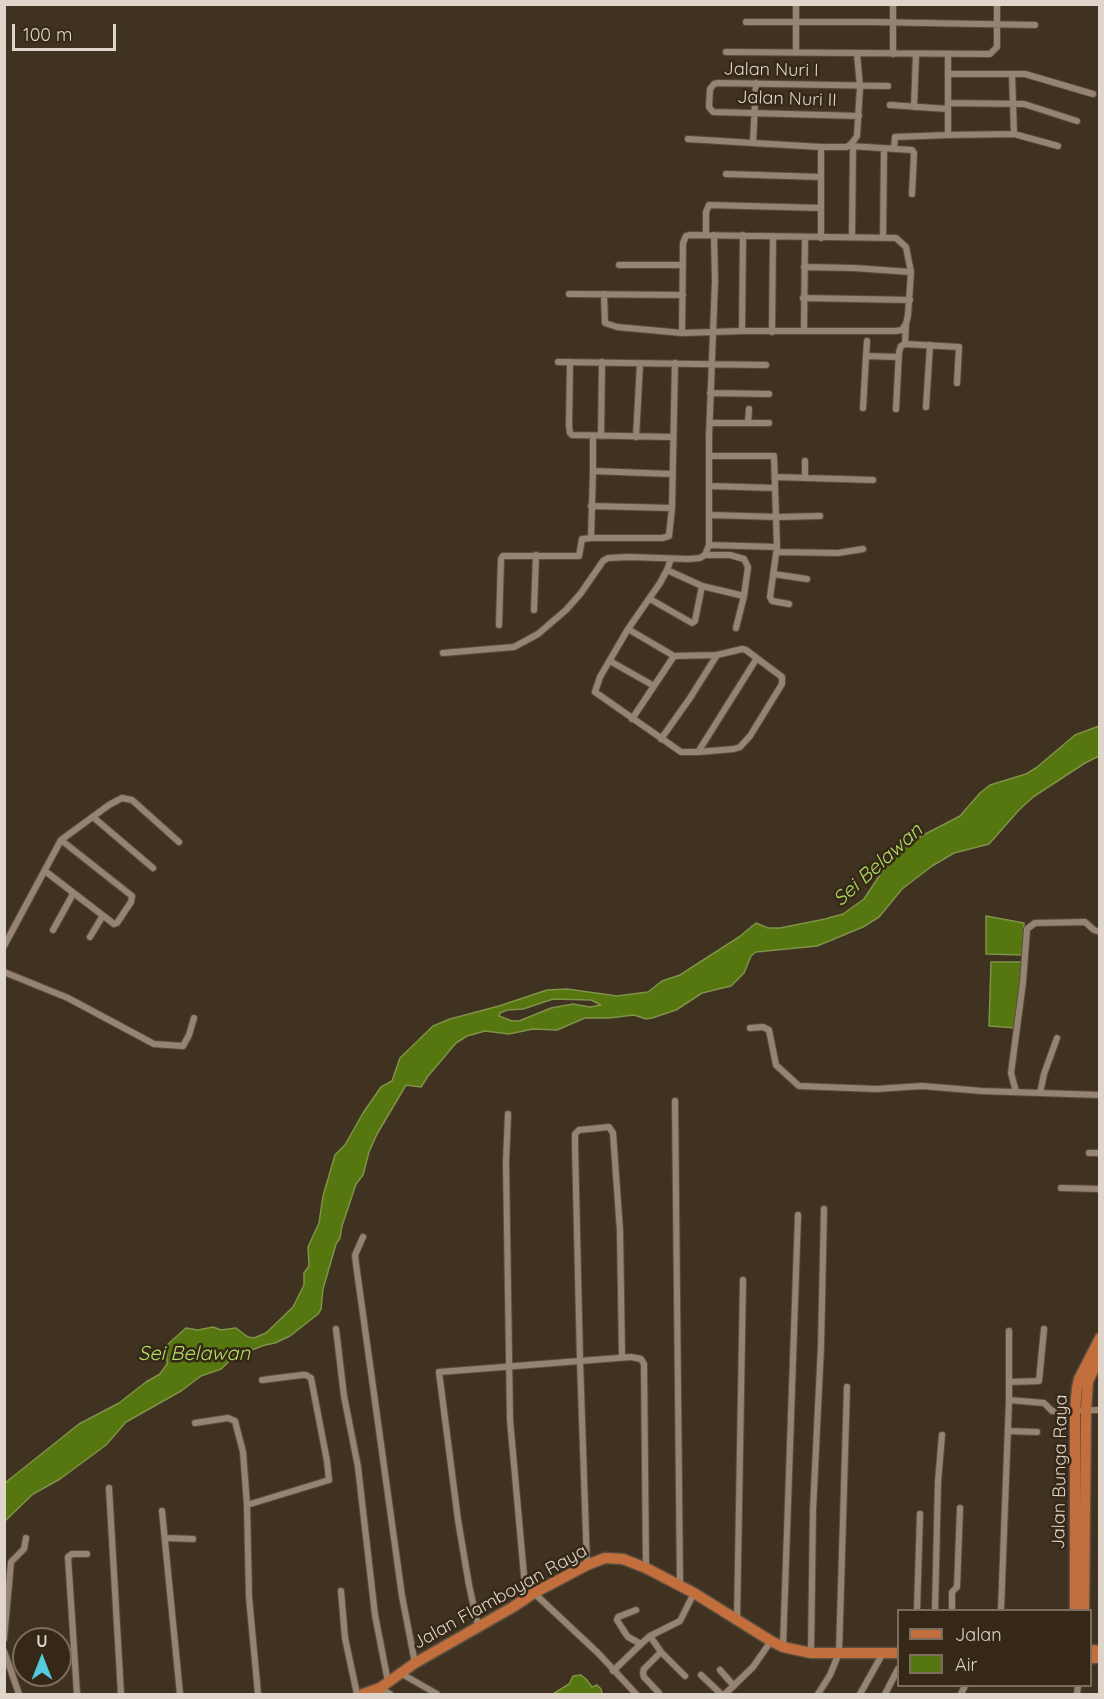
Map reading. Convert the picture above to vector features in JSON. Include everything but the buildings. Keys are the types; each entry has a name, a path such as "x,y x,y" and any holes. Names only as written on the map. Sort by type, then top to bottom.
{"main road":[{"name":"Jalan Bunga Raya","path":"1084,1609 1079,1379 1100,1338"},
{"name":"Jalan Bunga Raya","path":"1075,1609 1081,1410 1088,1381 1095,1375 1100,1356"},
{"name":"Jalan Flamboyan Raya","path":"363,1694 384,1685 415,1663 530,1596 587,1565 605,1558 615,1558 646,1568 694,1593 783,1647 811,1653 897,1653"}],"street":[{"path":"796,4 796,53"},
{"path":"893,4 893,54"},
{"path":"726,52 993,53 997,47 997,4"},
{"path":"746,22 1035,26"},
{"path":"852,237 852,146 857,136 860,87 857,54"},
{"path":"915,107 916,54"},
{"path":"948,54 948,135"},
{"path":"948,74 1031,75 1093,94"},
{"path":"1012,75 1014,134"},
{"path":"753,142 756,83"},
{"name":"Jalan Nuri I","path":"713,112 709,109 709,105 710,89 714,84 888,86"},
{"path":"890,105 915,107 1028,105 1077,121"},
{"name":"Jalan Nuri II","path":"713,112 859,116"},
{"path":"894,149 895,137 948,135 1014,134 1058,146"},
{"path":"688,139 821,147 910,149 914,153 912,194"},
{"path":"821,147 821,238"},
{"path":"883,238 884,149"},
{"path":"726,174 821,177"},
{"path":"706,235 706,212 709,205 821,208"},
{"path":"705,555 710,545 714,235"},
{"path":"742,331 743,235"},
{"path":"682,333 683,243 686,236 896,238 906,247 911,272 905,344"},
{"path":"772,332 773,236"},
{"path":"804,331 805,238"},
{"path":"619,265 683,265"},
{"path":"804,267 911,272"},
{"path":"569,294 682,296"},
{"path":"604,294 604,318 607,325 623,328 682,333 896,332 902,330 906,324"},
{"path":"803,298 909,300"},
{"path":"863,408 867,341"},
{"path":"896,409 899,357 901,346 905,344 959,347 957,383"},
{"path":"926,406 930,345"},
{"path":"866,356 899,357"},
{"path":"558,362 766,365"},
{"path":"570,362 570,433 574,436 672,437"},
{"path":"602,362 602,436"},
{"path":"499,625 502,556 579,555 582,539 666,537 670,533 675,363"},
{"path":"636,437 640,364"},
{"path":"711,393 769,394"},
{"path":"748,409 748,423"},
{"path":"710,423 769,423"},
{"path":"591,538 593,436"},
{"path":"710,456 774,456 778,517 771,600 789,604"},
{"path":"805,461 805,477"},
{"path":"593,471 672,474"},
{"path":"775,477 873,480"},
{"path":"709,486 775,488"},
{"path":"591,506 672,508"},
{"path":"710,515 820,516"},
{"path":"710,545 838,553 863,549"},
{"path":"534,610 536,555"},
{"path":"443,653 513,647 538,634 566,610 603,561 608,558 629,556 671,559 726,555 744,559 748,567 736,628"},
{"path":"628,629 674,656 717,655 742,649 782,677 783,680 750,736 740,747 681,752 595,692 628,629 668,570 671,559"},
{"path":"668,570 702,586 744,596"},
{"path":"773,574 807,579"},
{"path":"650,599 692,623 695,621 702,586"},
{"path":"662,739 717,655"},
{"path":"632,719 674,656"},
{"path":"698,752 757,658"},
{"path":"610,661 654,686"},
{"path":"4,946 61,840 109,805 127,798 179,842"},
{"path":"93,817 153,868"},
{"path":"45,871 111,923 117,923 131,902 132,896 61,840"},
{"path":"53,930 73,894"},
{"path":"90,937 102,917"},
{"path":"1016,1092 1011,1073 1022,993 1027,929 1035,923 1085,922 1100,932"},
{"path":"4,972 68,998 154,1044 183,1046 194,1018"},
{"path":"750,1028 763,1027 769,1030 776,1065 799,1086 876,1089 922,1086 1100,1095"},
{"path":"1040,1093 1057,1038"},
{"path":"675,1101 680,1586"},
{"path":"508,1114 506,1162 510,1420 530,1596 598,1653 636,1695"},
{"path":"587,1565 575,1134 579,1130 607,1127 611,1128 613,1133 620,1231 622,1357"},
{"path":"1089,1153 1100,1153"},
{"path":"1061,1188 1100,1189"},
{"path":"811,1653 813,1510 821,1346 824,1209"},
{"path":"783,1647 798,1215"},
{"path":"363,1237 355,1255 402,1596 415,1663"},
{"path":"737,1620 743,1280"},
{"path":"336,1329 344,1396 358,1467 384,1685 390,1695"},
{"path":"1010,1382 1039,1381 1044,1329"},
{"path":"1001,1609 1010,1382 1009,1331"},
{"path":"478,1626 458,1520 439,1372 636,1356 641,1359 644,1364 646,1568"},
{"path":"247,1505 329,1480 310,1378 302,1375 262,1380"},
{"path":"818,1695 839,1653 847,1387"},
{"path":"1009,1400 1044,1403 1052,1411 1100,1410"},
{"path":"195,1423 228,1418 235,1421 243,1452 247,1505 249,1597 258,1695"},
{"path":"1008,1431 1037,1432"},
{"path":"936,1609 938,1482 942,1435"},
{"path":"109,1488 121,1695"},
{"path":"952,1609 952,1592 958,1585 960,1508"},
{"path":"162,1511 180,1695"},
{"path":"917,1609 920,1514"},
{"path":"4,1639 11,1562 24,1549 26,1538"},
{"path":"166,1538 193,1539"},
{"path":"77,1695 68,1557 72,1554 87,1554"},
{"path":"340,1591 345,1638 363,1694"},
{"path":"613,1671 650,1636 680,1621 694,1593"},
{"path":"636,1610 618,1617 617,1620 628,1636 641,1644"},
{"path":"650,1636 661,1652 685,1676"},
{"path":"701,1675 723,1695 753,1667 771,1641"},
{"path":"4,1652 19,1695"},
{"path":"659,1693 643,1673 644,1669 661,1652"},
{"path":"860,1695 883,1653"},
{"path":"720,1670 734,1686"},
{"path":"885,1695 897,1671"},
{"path":"402,1674 437,1695"}],"water":[{"name":"Sei Belawan","path":"1099,726 1099,756 1033,797 989,844 954,853 932,866 902,889 879,917 863,927 817,946 756,952 751,956 744,973 731,986 702,993 676,1010 652,1018 646,1019 634,1015 585,1018 557,1030 533,1029 509,1034 485,1031 467,1036 456,1043 421,1087 406,1085 377,1134 363,1175 356,1184 340,1238 336,1244 318,1314 290,1336 235,1356 221,1369 201,1376 181,1391 126,1422 106,1445 60,1479 33,1494 5,1521 5,1483 79,1424 119,1403 160,1374 167,1364 167,1345 186,1328 198,1330 213,1327 221,1330 236,1328 248,1337 254,1338 266,1333 293,1307 304,1285 304,1273 309,1266 308,1247 319,1223 323,1196 335,1155 345,1145 381,1087 392,1081 400,1058 433,1026 547,990 567,989 617,996 648,992 662,981 680,975 739,937 756,923 768,928 780,928 843,914 864,899 891,858 910,842 960,816 990,785 1026,774 1036,768 1075,735","holes":["553,999 591,1000 601,1005 590,1007 573,1004 551,1008 519,1021 499,1016 507,1010 523,1009"]},
{"path":"986,916 1024,923 1023,955 986,954"},
{"path":"991,962 1022,962 1017,1028 989,1026"},
{"path":"581,1675 592,1687 597,1685 602,1694 553,1694 569,1684 573,1676"}]}
